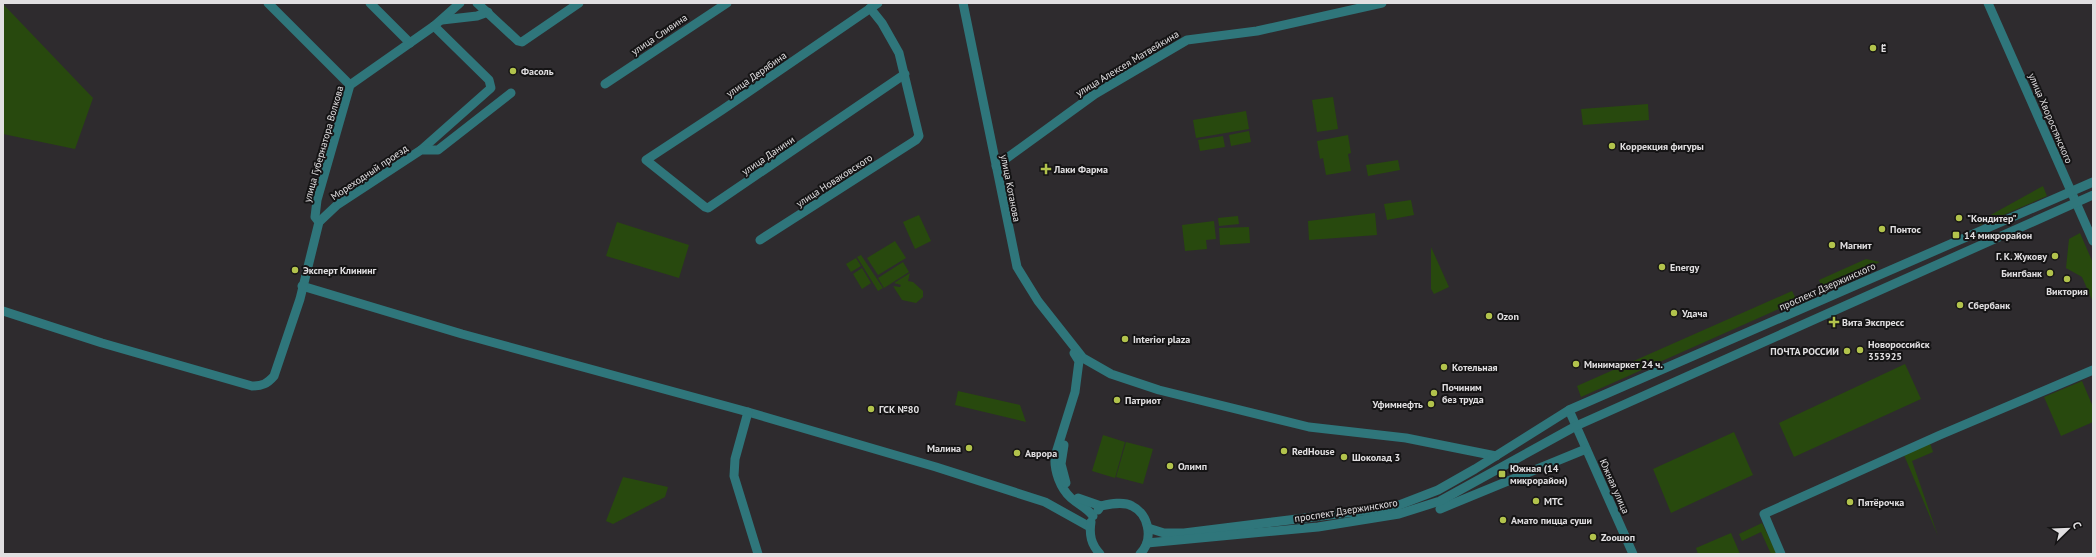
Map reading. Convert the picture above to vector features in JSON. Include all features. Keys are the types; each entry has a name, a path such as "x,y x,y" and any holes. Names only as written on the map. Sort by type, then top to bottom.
{"street":[{"path":"268,3 350,85"},
{"path":"370,3 410,42"},
{"name":"улица Губернатора Волкова","path":"319,223 315,217 317,200 350,85 437,23 460,3"},
{"path":"477,3 518,41 522,42 579,3"},
{"name":"улица Сливина","path":"605,84 727,3"},
{"name":"улица Котанова","path":"963,3 1017,267 1038,301 1083,358"},
{"name":"улица Алексея Матвейкина","path":"996,166 1095,94 1187,40 1265,29 1382,3"},
{"name":"улица Хворостянского","path":"1988,3 2093,241"},
{"path":"874,6 899,53 905,74"},
{"name":"улица Дерябина","path":"646,160 874,6"},
{"path":"437,23 477,16 488,12"},
{"path":"422,150 491,88 489,80 437,23"},
{"name":"улица Новаковского","path":"760,240 916,140 919,136 905,74"},
{"name":"улица Данини","path":"646,160 708,208 905,74"},
{"name":"Мореходный проезд","path":"319,223 337,205 422,150 438,150 511,93"},
{"name":"проспект Дзержинского","path":"1148,528 1164,533 1184,533 1394,507 1438,490 1496,456 1569,410 2093,182"},
{"name":"проспект Дзержинского","path":"1147,544 1318,527 1399,514 1440,501 1576,426 2093,195"},
{"path":"3,311 102,343 252,386 261,386 274,376 300,299 302,286 319,223"},
{"path":"1975,233 1981,246"},
{"path":"302,286 462,334 748,412 936,467 1046,502 1090,528"},
{"path":"1038,301 1047,319 1078,361 1075,392 1055,456 1056,473 1067,493 1093,516"},
{"path":"1083,358 1097,368 1159,390 1309,427 1406,438 1496,456"},
{"path":"1083,358 1084,371 1061,452 1061,464 1064,478 1070,492 1078,498 1101,506 1118,504 1131,505 1137,510 1148,528 1147,544 1140,554"},
{"path":"1084,371 1097,368"},
{"path":"1781,554 1764,514 1940,434 2093,370"},
{"path":"1569,410 1576,426"},
{"path":"748,412 735,459 734,476 758,554"},
{"name":"Южная улица","path":"1576,426 1633,554"},
{"path":"1440,509 1586,448"},
{"path":"1477,453 1484,458 1484,463"},
{"path":"1056,507 1065,499 1067,493"},
{"path":"1100,554 1091,541 1090,528 1093,516 1101,506"}],"green space":[{"path":"3,4 93,98 75,149 3,134"},
{"path":"1333,97 1338,129 1317,132 1312,100"},
{"path":"1648,104 1649,120 1583,125 1581,109"},
{"path":"1246,111 1249,129 1196,138 1193,120"},
{"path":"1249,131 1251,142 1231,146 1229,135"},
{"path":"1348,135 1351,153 1348,154 1351,171 1326,175 1323,158 1320,159 1317,141"},
{"path":"1223,136 1225,147 1200,151 1198,140"},
{"path":"1398,160 1400,170 1368,176 1366,165"},
{"path":"2043,186 2047,196 1980,225 1978,222"},
{"path":"1411,200 1414,215 1387,220 1384,204"},
{"path":"1375,213 1377,235 1309,240 1308,221"},
{"path":"919,215 931,241 915,249 903,222"},
{"path":"1238,216 1239,224 1219,226 1218,218"},
{"path":"1214,221 1216,239 1206,240 1207,249 1185,251 1182,225"},
{"path":"617,222 689,245 679,278 606,256"},
{"path":"1249,227 1250,243 1220,245 1219,228"},
{"path":"2080,233 2093,263 2093,302 2082,277 2066,268 2069,239"},
{"path":"895,241 906,258 878,275 867,258"},
{"path":"1431,247 1449,287 1434,294 1431,289"},
{"path":"861,255 883,288 878,291 857,257"},
{"path":"856,258 861,266 851,272 846,264"},
{"path":"1866,259 1880,262 1822,288 1819,280"},
{"path":"903,262 909,272 884,288 878,278"},
{"path":"862,268 871,283 862,289 853,274"},
{"path":"910,273 908,281 913,282 923,291 923,297 916,303 902,300 893,286 900,287 901,285 894,283"},
{"path":"1792,291 1797,301 1581,397 1577,386"},
{"path":"1905,364 1921,399 1794,457 1779,423"},
{"path":"2082,381 2093,407 2093,422 2061,436 2044,397"},
{"path":"958,391 1020,405 1026,422 955,405"},
{"path":"1734,432 1753,475 1671,513 1653,469"},
{"path":"1103,435 1125,442 1115,478 1092,471"},
{"path":"1126,442 1153,449 1143,484 1116,477"},
{"path":"1930,443 1933,452 1912,461 1938,536 1904,455"},
{"path":"623,477 668,487 665,497 613,524 606,521"},
{"path":"1762,523 1777,554 1771,554 1761,532 1742,541 1739,534"},
{"path":"1731,533 1740,554 1698,554 1696,548"}],"place":[{"name":"Ё","path":"1873,48"},
{"name":"Фасоль","path":"513,71"},
{"name":"Коррекция фигуры","path":"1612,146"},
{"name":"Лаки Фарма","path":"1046,169"},
{"name":"\"Кондитер\"","path":"1959,218"},
{"name":"Понтос","path":"1882,229"},
{"name":"14 микрорайон","path":"1956,235"},
{"name":"Магнит","path":"1832,245"},
{"name":"Г. К. Жукову","path":"2055,256"},
{"name":"Energy","path":"1662,267"},
{"name":"Эксперт Клининг","path":"295,270"},
{"name":"Бингбанк","path":"2050,273"},
{"name":"Виктория","path":"2067,279"},
{"name":"Сбербанк","path":"1960,305"},
{"name":"Удача","path":"1674,313"},
{"name":"Ozon","path":"1489,316"},
{"name":"Вита Экспресс","path":"1834,322"},
{"name":"Interior plaza","path":"1125,339"},
{"name":"Новороссийск 353925","path":"1860,350"},
{"name":"ПОЧТА РОССИИ","path":"1847,351"},
{"name":"Минимаркет 24 ч.","path":"1576,364"},
{"name":"Котельная","path":"1444,367"},
{"name":"Починим без труда","path":"1434,393"},
{"name":"Патриот","path":"1117,400"},
{"name":"Уфимнефть","path":"1431,404"},
{"name":"ГСК №80","path":"871,409"},
{"name":"Малина","path":"969,448"},
{"name":"RedHouse","path":"1284,451"},
{"name":"Аврора","path":"1017,453"},
{"name":"Шоколад 3","path":"1344,457"},
{"name":"Олимп","path":"1170,466"},
{"name":"Южная (14 микрорайон)","path":"1502,474"},
{"name":"МТС","path":"1536,501"},
{"name":"Пятёрочка","path":"1850,502"},
{"name":"Амато пицца суши","path":"1503,520"},
{"name":"Zooшоп","path":"1593,537"}]}
